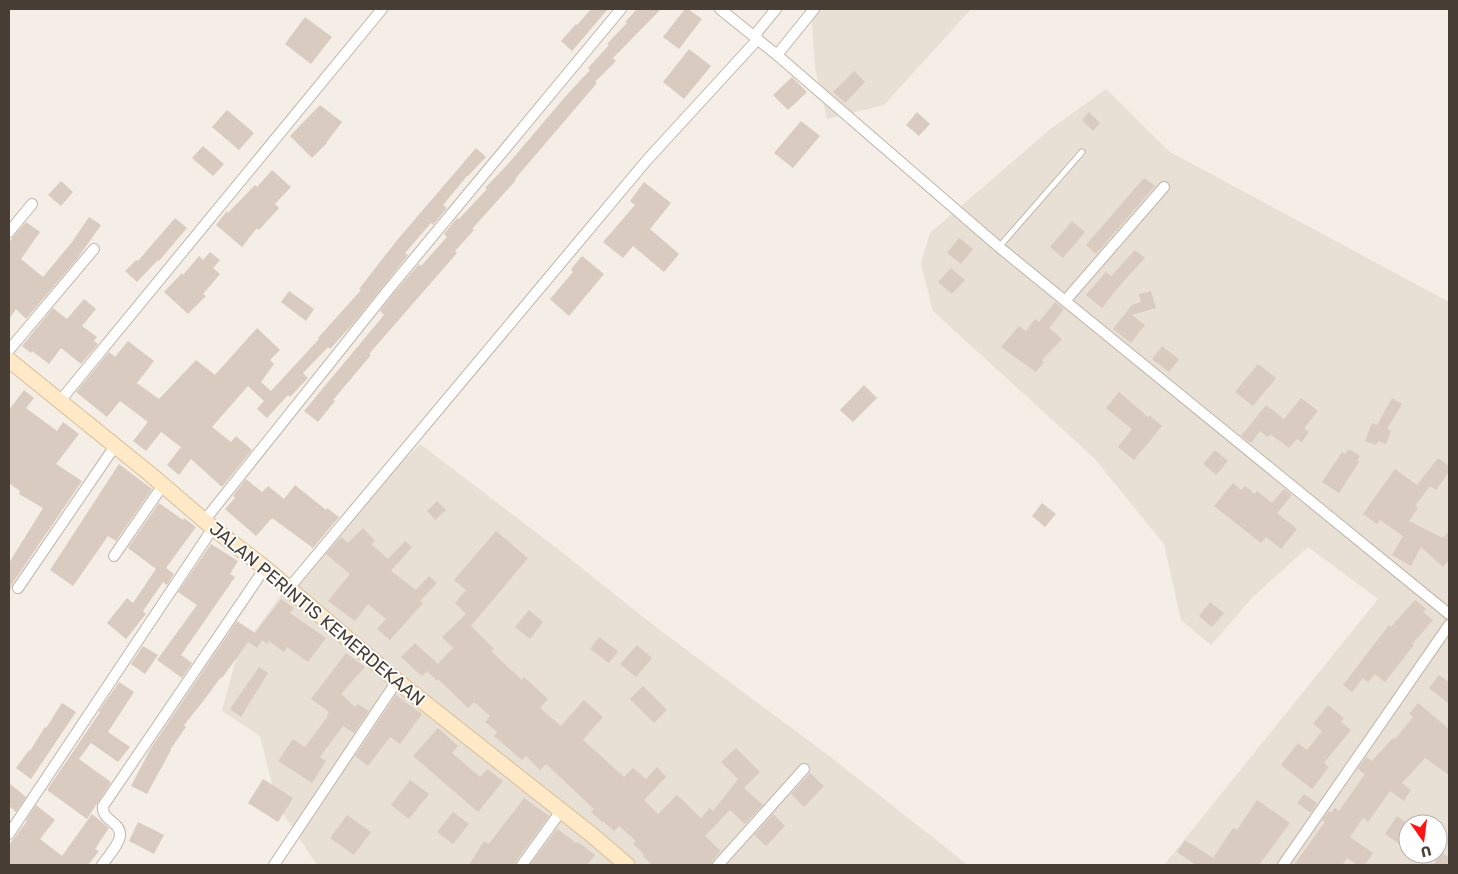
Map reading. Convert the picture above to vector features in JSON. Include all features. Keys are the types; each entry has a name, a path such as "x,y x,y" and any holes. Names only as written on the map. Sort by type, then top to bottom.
{"street":[{"path":"60,401 382,9"},
{"path":"9,834 209,524 389,289 621,9"},
{"path":"720,9 777,55 998,247 1449,614"},
{"path":"288,588 647,160 756,38 776,9"},
{"path":"777,55 814,9"},
{"path":"1065,300 1164,187"},
{"path":"9,232 32,204"},
{"path":"9,350 94,248"},
{"name":"JALAN PERINTIS KEMERDEKAAN","path":"9,360 265,568 397,681 627,865"},
{"path":"18,588 115,446"},
{"path":"114,556 162,485"},
{"path":"102,865 118,841 120,834 118,828 103,812 102,806 265,568"},
{"path":"1283,865 1449,625"},
{"path":"274,865 397,681"},
{"path":"718,865 804,769"},
{"path":"522,865 561,811"}],"lane":[{"path":"998,247 1082,152"}],"shaded area":[{"path":"811,9 971,9 884,105 827,119 815,68"},
{"path":"1106,89 1170,152 1449,302 1449,865 1164,865 1378,599 1308,547 1252,598 1211,645 1181,620 1164,544 1094,458 933,311 921,263 930,233 1048,131"},
{"path":"420,444 554,546 657,628 828,755 968,865 317,865 277,804 260,736 222,711 237,655 282,594 360,504"}],"building":[{"path":"591,9 608,9 572,51 561,41"},
{"path":"637,9 661,9 613,58 616,61 595,82 597,83 516,180 472,229 474,230 455,251 457,253 369,354 371,355 333,400 335,401 318,422 304,411 384,315 380,311 394,293 419,264 421,266 447,237 444,234 457,218 459,219 487,189 485,188 590,70 588,68"},
{"path":"685,9 688,9 702,19 679,49 663,37"},
{"path":"305,17 332,37 311,64 285,44"},
{"path":"689,49 711,66 684,99 663,82"},
{"path":"854,71 865,82 845,103 833,92"},
{"path":"792,77 807,92 788,110 773,95"},
{"path":"320,105 342,122 327,143 312,158 290,136"},
{"path":"227,110 254,133 239,150 212,127"},
{"path":"917,112 930,124 919,136 906,125"},
{"path":"1089,112 1100,123 1093,131 1082,120"},
{"path":"801,121 820,136 793,168 774,153"},
{"path":"203,146 224,164 213,176 192,158"},
{"path":"476,148 486,157 443,205 447,208 405,253 408,255 352,325 330,349 328,347 303,373 308,378 290,397 288,395 267,418 257,409 264,401 248,386 212,427 231,442 236,436 252,450 222,487 191,459 179,475 167,465 181,447 161,432 146,451 133,441 148,422 120,401 107,417 76,392 109,352 115,357 128,341 154,361 137,383 159,399 196,360 215,375 257,328 280,350 270,360 274,364 261,382 271,391 361,290 359,289 398,239"},
{"path":"272,170 291,187 275,204 279,208 259,230 257,228 242,247 216,225 227,211 228,213 255,185 257,187"},
{"path":"1144,178 1155,186 1096,254 1086,245"},
{"path":"61,181 73,192 61,206 48,195"},
{"path":"644,182 671,203 650,229 679,254 664,272 633,246 623,258 603,242 635,205 630,201"},
{"path":"89,217 101,225 77,259 26,319 16,309 9,319 9,243 12,238 26,222 40,232 21,259 43,277 72,242"},
{"path":"175,218 187,228 159,261 137,282 125,271 136,260 138,261"},
{"path":"1072,221 1085,232 1063,258 1050,247"},
{"path":"959,238 973,249 961,264 947,253"},
{"path":"1135,250 1145,258 1102,308 1086,295 1106,272 1111,276"},
{"path":"210,252 220,260 213,268 220,274 203,294 206,296 188,314 164,292 182,273 183,275 199,256 203,260"},
{"path":"582,256 604,274 569,316 550,299 573,272 571,269"},
{"path":"951,268 965,280 952,294 938,282"},
{"path":"289,291 314,309 306,321 281,302"},
{"path":"1151,291 1156,308 1132,315 1145,325 1131,343 1113,329 1132,305 1141,302 1139,294"},
{"path":"84,299 96,309 82,326 97,337 94,341 98,344 81,364 61,348 49,364 22,346 53,308 67,319"},
{"path":"1055,302 1064,309 1049,328 1062,339 1042,360 1044,362 1036,372 1001,347 1019,326 1026,331 1035,319 1039,322"},
{"path":"1162,346 1179,359 1169,372 1152,359"},
{"path":"1258,364 1276,378 1253,406 1235,392"},
{"path":"864,385 877,398 853,422 840,410"},
{"path":"24,390 34,398 26,408 57,431 63,422 79,434 56,464 82,481 12,584 9,595 9,563 43,508 19,494 20,491 9,483 9,410"},
{"path":"1119,392 1148,417 1149,415 1162,426 1134,460 1118,447 1132,429 1106,408"},
{"path":"1301,398 1318,411 1304,428 1309,432 1302,442 1297,439 1289,448 1270,434 1268,437 1260,431 1251,443 1241,436 1266,405 1284,419"},
{"path":"1392,398 1402,404 1387,429 1391,431 1386,444 1378,441 1376,445 1365,441 1372,423 1377,425"},
{"path":"1349,449 1360,456 1357,461 1359,462 1339,493 1322,482 1342,452 1345,454"},
{"path":"1215,450 1228,461 1216,475 1203,464"},
{"path":"1438,458 1449,466 1449,472 1436,490 1430,486 1415,506 1418,508 1409,521 1443,538 1449,531 1449,560 1443,567 1421,547 1411,566 1392,555 1403,536 1380,520 1377,524 1363,514 1395,469 1417,485"},
{"path":"119,464 152,489 116,541 108,536 73,586 50,570"},
{"path":"246,479 262,492 268,486 284,499 295,485 326,510 327,508 339,517 313,548 272,518 256,536 225,509 235,498 233,496"},
{"path":"1233,483 1241,490 1245,486 1255,494 1257,491 1272,503 1284,489 1292,495 1277,513 1297,529 1281,549 1266,537 1261,543 1214,506"},
{"path":"437,501 446,510 435,520 427,511"},
{"path":"159,503 196,527 166,568 174,574 167,585 163,582 143,611 146,614 126,639 107,623 127,598 133,603 156,569 128,548"},
{"path":"1042,503 1056,514 1045,527 1032,516"},
{"path":"363,528 375,541 371,544 388,559 405,541 412,547 391,571 416,590 429,576 437,583 420,601 423,603 390,640 377,629 386,619 368,604 355,621 328,601 350,574 326,554 341,537 348,543"},
{"path":"496,531 528,558 471,626 494,649 491,651 522,680 524,677 548,699 540,708 561,726 584,700 603,717 583,740 624,777 633,768 646,779 657,767 666,777 644,800 658,814 677,795 701,818 710,808 713,811 738,779 721,762 736,748 760,772 744,788 763,805 745,824 730,810 705,836 721,851 711,865 652,865 633,844 636,841 619,826 614,831 602,822 591,812 594,809 546,764 540,770 526,756 522,760 494,736 497,732 485,722 490,716 474,702 468,708 438,679 437,681 427,671 422,676 401,657 415,643 438,664 453,648 442,637 466,614 455,603 466,590 454,580"},
{"path":"211,544 238,561 230,574 235,577 181,655 192,663 182,678 157,660 197,605 178,592"},
{"path":"281,599 294,608 290,613 326,638 308,662 287,647 284,652 269,641 267,644 262,640 257,648 248,642 184,725 186,727 170,750 147,794 131,786 151,748 237,621 255,633"},
{"path":"1415,600 1426,609 1423,612 1433,620 1412,644 1414,645 1385,682 1375,674 1368,682 1363,678 1352,692 1343,685 1389,625 1391,627"},
{"path":"1210,602 1224,613 1212,627 1199,616"},
{"path":"529,610 543,622 530,639 515,627"},
{"path":"599,637 618,651 609,663 590,649"},
{"path":"637,645 652,658 636,677 620,664"},
{"path":"143,646 158,655 145,674 131,664"},
{"path":"346,653 365,667 341,694 355,707 358,704 369,711 354,733 343,726 320,757 326,761 312,783 278,761 293,739 305,747 328,716 329,712 311,699"},
{"path":"259,667 268,673 241,717 230,709"},
{"path":"1439,675 1449,682 1449,704 1429,688"},
{"path":"119,682 134,692 108,732 130,747 118,762 91,743 79,759 111,782 87,819 47,790"},
{"path":"643,686 667,710 654,723 630,699"},
{"path":"396,695 422,714 400,744 390,737 368,766 355,756"},
{"path":"62,703 76,712 31,779 16,768 30,751"},
{"path":"1418,703 1449,729 1449,775 1425,758 1402,783 1411,790 1404,801 1390,791 1368,822 1363,818 1350,837 1373,853 1365,865 1358,865 1347,858 1342,865 1294,865 1325,822 1322,820 1329,811 1331,813 1335,808 1339,811 1365,774 1358,769 1366,757 1372,761 1393,738 1395,739 1413,717 1409,714"},
{"path":"1328,705 1344,718 1341,722 1351,730 1324,763 1329,767 1312,789 1281,765 1298,743 1307,750 1322,731 1313,724"},
{"path":"438,728 458,746 452,753 480,777 487,769 503,781 478,812 413,756"},
{"path":"810,773 824,786 804,807 791,794"},
{"path":"263,779 293,798 278,822 248,803"},
{"path":"410,780 429,794 409,819 391,805"},
{"path":"9,783 26,797 16,812 9,806"},
{"path":"1304,794 1317,803 1311,813 1297,803"},
{"path":"524,798 549,816 515,865 469,865 484,841 489,844"},
{"path":"1257,800 1290,823 1259,865 1196,865 1177,852 1185,840 1213,858 1233,828 1237,830"},
{"path":"36,805 55,820 40,839 62,856 92,814 109,828 95,849 99,851 88,865 9,865 9,845"},
{"path":"453,812 469,824 453,844 437,832"},
{"path":"773,814 785,826 766,846 754,835"},
{"path":"347,815 371,832 354,855 330,838"},
{"path":"1397,816 1398,843 1385,834"},
{"path":"138,822 164,835 154,854 129,841"},
{"path":"557,829 595,855 587,865 530,865"},
{"path":"1449,858 1449,865 1433,865 1448,864"}]}
